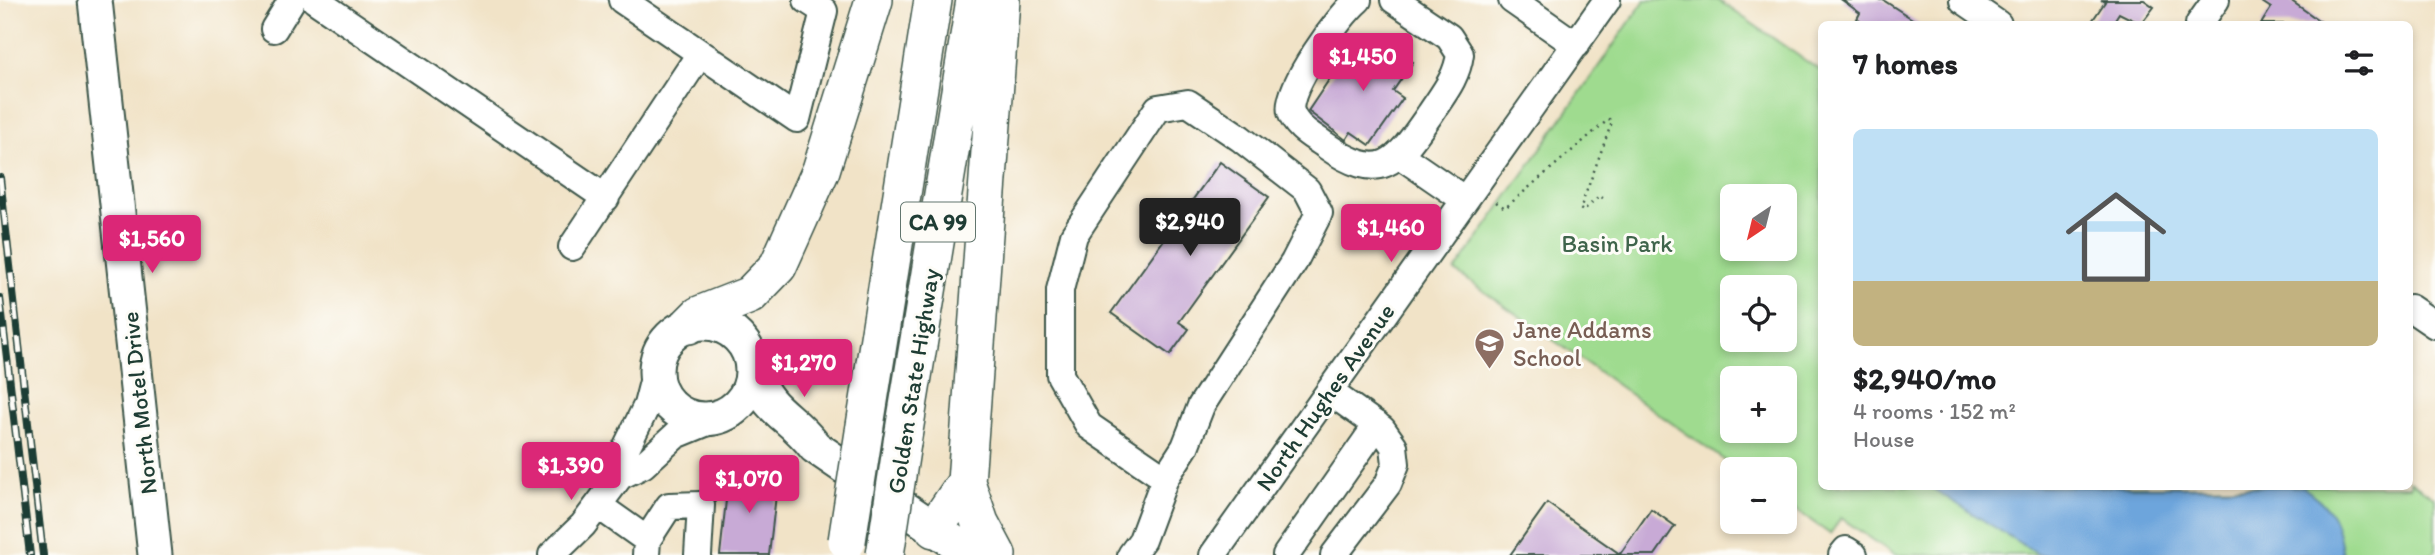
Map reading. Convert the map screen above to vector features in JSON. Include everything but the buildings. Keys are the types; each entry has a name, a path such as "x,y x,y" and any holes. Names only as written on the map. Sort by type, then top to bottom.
{"highway":[{"path":"689,325 699,315 750,295 778,266 821,170 874,0"},
{"name":"Golden State Highway","path":"846,548 933,0"},
{"name":"Golden State Highway","path":"885,555 975,0"},
{"path":"997,555 980,523 966,482 1001,0"},
{"path":"934,529 966,482"}],"main road":[{"name":"North Motel Drive","path":"95,0 155,555"},
{"path":"815,447 797,445 746,422 700,419 673,409 664,398 656,370 665,342 689,325 720,325 734,333 744,344 753,374 765,400 804,433 815,447 973,555"},
{"path":"715,419 730,413 741,403 753,374"}],"street":[{"path":"274,29 292,0"},
{"path":"315,0 606,198"},
{"path":"622,0 797,119 824,11 807,0"},
{"path":"1357,0 1303,73 1292,92 1290,111 1301,128 1341,156 1363,166 1383,164 1401,156 1458,74 1460,54 1449,37 1394,0"},
{"path":"1512,0 1576,45"},
{"name":"North Hughes Avenue","path":"1213,555 1607,0"},
{"path":"1963,0 1994,21"},
{"path":"2201,21 2216,0"},
{"path":"572,247 700,54"},
{"path":"1131,555 1142,540 1164,478 1185,447 1200,405 1294,262 1319,213 1307,190 1240,138 1188,103 1158,108 1074,235 1060,290 1060,375 1089,426 1164,478"},
{"path":"1401,156 1465,200"},
{"path":"2413,310 2435,325"},
{"path":"552,555 599,506 620,476 624,452 647,405 656,370"},
{"path":"1329,391 1377,425 1394,446 1396,464 1388,484 1334,555"},
{"path":"620,476 643,465 676,435 715,419"},
{"path":"1286,555 1377,425"},
{"path":"599,506 646,547 670,506 701,505 698,555"}],"path":[{"path":"1496,202 1505,208 1609,119 1612,122 1580,209 1583,211 1599,196 1602,198"}],"green space":[{"name":"Basin Park","path":"1645,0 1718,0 1818,69 1818,490 2413,490 2413,483 2435,498 2435,550 2431,555 1895,555 1841,518 1830,534 1797,511 1797,457 1720,457 1455,271"}],"water":[{"path":"1935,490 2307,490 2332,515 2343,555 2039,555"}],"railway":[{"path":"0,178 43,555"},
{"path":"0,298 30,555"}],"place":[{"name":"Jane Addams School","path":"1490,370"}]}
